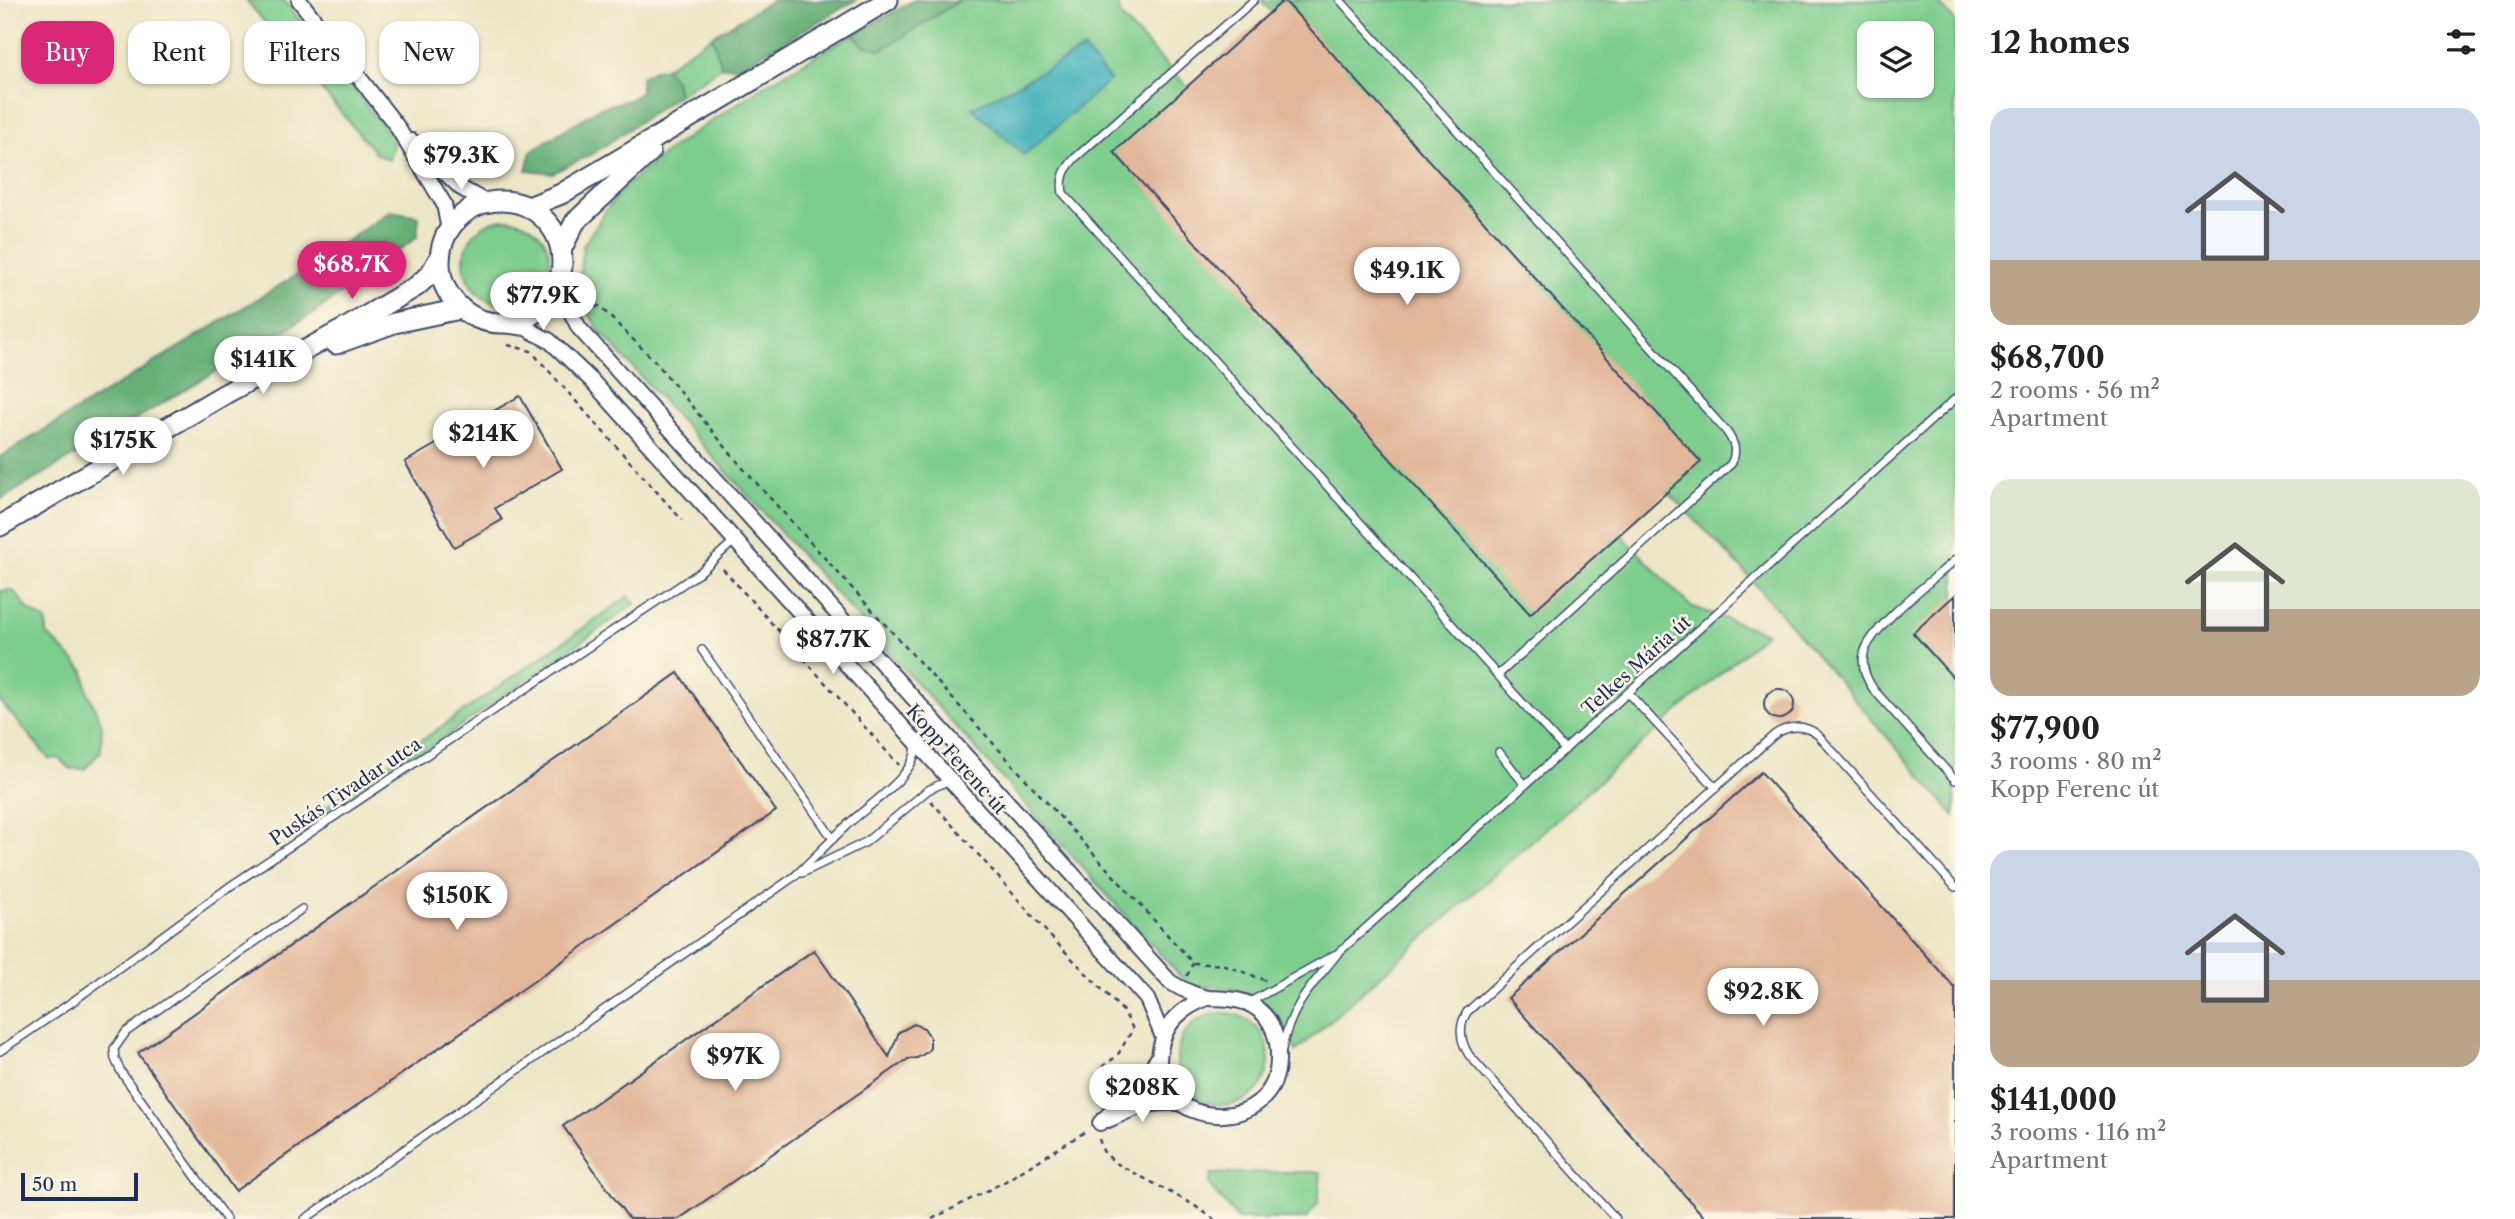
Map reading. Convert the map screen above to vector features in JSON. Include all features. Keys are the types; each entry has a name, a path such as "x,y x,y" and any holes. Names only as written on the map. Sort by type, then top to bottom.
{"main road":[{"path":"528,207 561,194 678,127 738,88 888,0"},
{"path":"562,248 575,222 678,127"},
{"path":"0,526 225,394 417,286 430,274 440,257 449,230 463,214 486,202 508,201 528,207 548,222 562,248 563,272 554,296 546,305 528,318 496,324 460,309 444,285 440,257"},
{"path":"283,363 394,323 460,309"}],"street":[{"path":"299,0 396,125 444,204 449,230"},
{"path":"396,125 461,188 486,202"},
{"name":"Kopp Ferenc út","path":"563,272 564,298 579,328 1170,982 1207,998"},
{"name":"Kopp Ferenc út","path":"496,324 526,328 550,341 591,380 1147,999 1163,1037"},
{"path":"1207,998 1227,998 1248,1003 1262,1012 1278,1045 1279,1063 1275,1079 1267,1093 1256,1104 1242,1112 1226,1116 1210,1116 1181,1103 1169,1090 1159,1057 1163,1037 1173,1019 1188,1005 1207,998"},
{"path":"1100,1123 1138,1085 1159,1057"},
{"path":"1100,1123 1136,1107 1158,1102 1181,1103"}],"lane":[{"path":"1254,0 1075,158 1062,178 1063,192 1565,750"},
{"path":"1340,0 1726,431 1736,451 1731,464 1498,675"},
{"name":"Telkes Mária út","path":"1338,953 1955,399"},
{"name":"Puskás Tivadar utca","path":"0,1051 229,887 688,580 735,540"},
{"path":"1955,560 1875,632 1864,655 1863,665 1874,690 1955,780"},
{"path":"702,650 833,839"},
{"path":"1628,693 1716,788"},
{"path":"1616,1219 1469,1055 1461,1040 1462,1024 1467,1012 1781,730 1806,728 1818,735 1955,887"},
{"path":"795,877 895,784 915,758 914,740"},
{"path":"1499,752 1525,785"},
{"path":"305,1219 795,877 866,842 924,793 950,780"},
{"path":"226,1219 121,1072 114,1049 127,1032 302,909"},
{"path":"1248,1003 1338,953"},
{"path":"1279,1063 1287,1025 1295,1007 1338,953"}],"path":[{"path":"589,309 598,306 654,360 741,466 1193,963 1225,965 1264,978 1277,989"},
{"path":"508,345 531,351 682,520"},
{"path":"723,569 905,772"},
{"path":"924,793 1051,937 1124,1012 1133,1028 1117,1056 1099,1069"},
{"path":"932,1219 1004,1182 1100,1123"},
{"path":"1100,1123 1098,1138 1103,1151 1114,1162 1192,1204 1214,1219"}],"green space":[{"path":"246,0 284,0 300,21 264,21"},
{"path":"773,0 856,0 739,67 722,67 712,36"},
{"path":"915,0 957,2 882,50 863,45 853,34"},
{"path":"956,0 1117,0 1121,17 1690,606 1766,633 1296,1051 1278,1017 1256,998 1227,989 1189,986 598,329 578,295 583,246 608,207 628,184 667,151 762,87 853,34 863,45"},
{"path":"1261,0 1935,0 1955,21 1955,816 1738,564 1491,310 1463,221"},
{"path":"712,36 722,67 678,95 674,80 665,68"},
{"path":"665,68 675,80 678,95 594,153 553,173 526,170 531,151 600,108 629,100 641,92 641,77"},
{"path":"317,84 350,84 394,141 389,160 376,154"},
{"path":"391,211 419,216 417,237 317,311 0,500 0,457 290,279"},
{"path":"499,219 515,219 538,231 547,245 550,262 547,279 538,293 515,305 499,305 483,298 471,286 464,270 464,254 471,238 483,226"},
{"path":"13,590 29,610 46,621 47,634 84,671 87,690 102,726 101,751 85,769 71,769 58,758 49,759 0,701 0,591"},
{"path":"629,596 635,604 299,839 293,830"},
{"path":"1214,1013 1232,1013 1249,1020 1262,1033 1269,1050 1269,1068 1262,1085 1249,1098 1232,1105 1214,1105 1197,1098 1184,1085 1177,1068 1177,1050 1184,1033 1197,1020"},
{"path":"1321,1172 1318,1203 1306,1219 1238,1219 1209,1185 1211,1174"}],"water":[{"path":"1084,49 1110,80 1024,155 972,108"}],"building":[{"path":"1284,0 1701,462 1530,614 1114,152"},
{"path":"520,396 562,469 495,508 502,520 454,547 405,462"},
{"path":"1955,595 1955,680 1913,633"},
{"path":"678,673 776,811 235,1191 138,1053"},
{"path":"1779,689 1790,693 1794,704 1790,715 1779,719 1768,715 1764,704 1768,693"},
{"path":"1761,772 1955,988 1955,1219 1706,1219 1508,998"},
{"path":"814,950 889,1057 899,1032 914,1024 924,1028 930,1037 930,1048 917,1058 908,1059 679,1219 629,1219 563,1126"}]}
